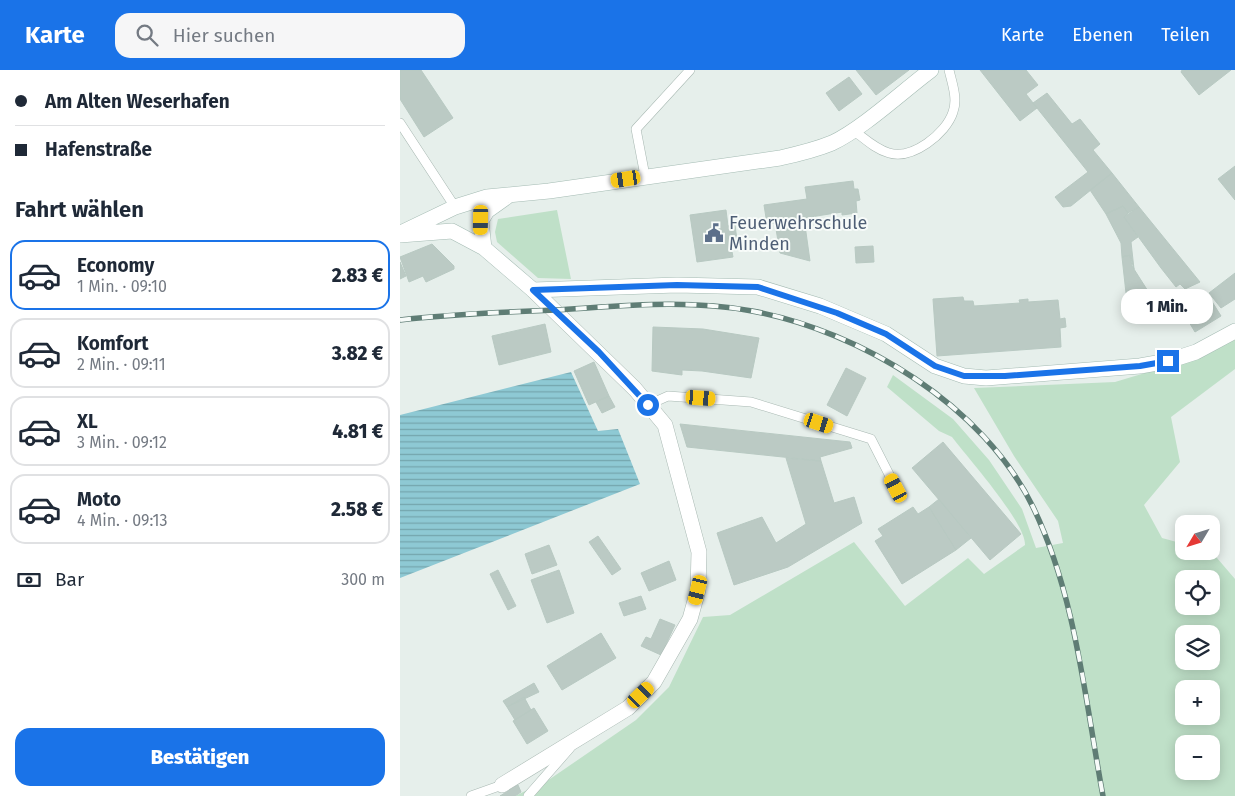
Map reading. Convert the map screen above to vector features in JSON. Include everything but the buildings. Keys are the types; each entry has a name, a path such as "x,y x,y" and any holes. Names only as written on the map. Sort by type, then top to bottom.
{"main road":[{"path":"400,234 456,207 487,197 508,196 780,158 817,149 834,142 852,130 931,70"},
{"path":"484,248 481,220 487,211 508,196"},
{"path":"400,234 452,231 484,248 533,290 599,352 665,425 699,552 698,590 690,620 654,682 628,708 502,785"},
{"path":"533,290 677,285 758,287 820,306 886,334 935,366 964,376 986,378 1140,366 1168,361 1196,352 1235,331"}],"lane":[{"path":"645,176 636,128 690,70"},
{"path":"852,130 889,154 911,152 941,132 953,112 954,90 950,70"},
{"path":"400,122 456,207"},
{"path":"648,405 668,396 751,402 870,439 896,488"},
{"path":"528,796 578,738"},
{"path":"471,796 502,785"}],"green space":[{"path":"557,210 571,279 538,278 497,242 495,232 498,219"},
{"path":"1235,339 1235,369 1171,417 1180,462 1144,505 1162,538 1175,542 1175,560 1219,560 1235,579 1235,796 515,796 550,779 636,720 669,687 703,617 730,615 854,542 905,606 968,558 984,574 1025,545 1023,535 1007,507 952,437 939,431 887,387 893,375 953,419 989,460 1022,509 1036,548 1063,543 1058,521 1014,456 974,388 1115,382 1208,354"}],"water":[{"path":"571,372 598,431 618,429 640,484 400,578 400,415"}],"railway":[{"path":"400,320 630,305 679,304 728,307 793,321 835,336 876,355 915,379 951,406 984,437 1011,470 1033,507 1048,541 1060,576 1069,612 1103,796"}],"place":[{"name":"Feuerwehrschule Minden","path":"714,233"}],"route":[{"path":"648,405 599,352 551,310 533,290 573,291 677,285 758,287 820,306 886,334 935,366 964,376 986,378 1140,366 1168,361"}]}
